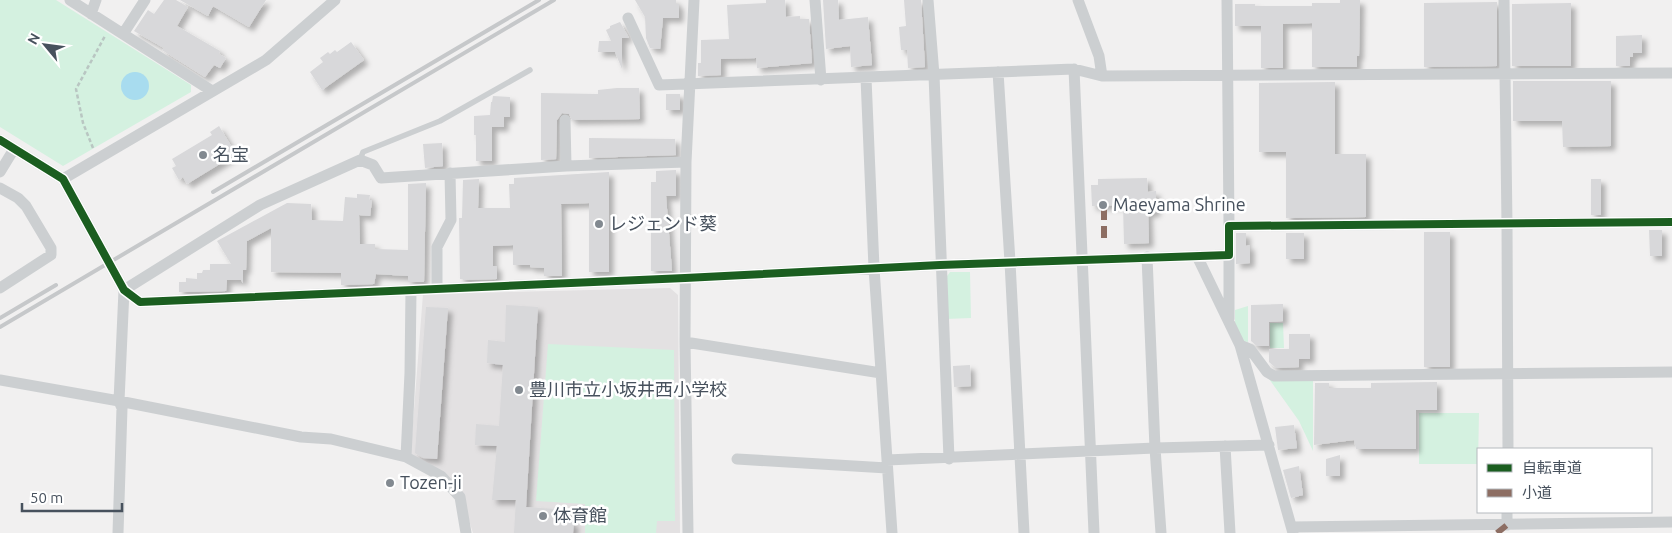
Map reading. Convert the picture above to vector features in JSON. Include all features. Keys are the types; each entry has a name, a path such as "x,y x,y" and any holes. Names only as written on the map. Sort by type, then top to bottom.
{"street":[{"path":"70,0 212,91"},
{"path":"91,14 96,0"},
{"path":"123,34 145,0"},
{"path":"64,179 266,60 335,0"},
{"path":"688,533 685,342 686,162 694,0"},
{"path":"815,0 821,80"},
{"path":"928,0 934,75 949,459"},
{"path":"1078,0 1099,56 1102,76"},
{"path":"1227,0 1230,324"},
{"path":"1504,0 1508,224 1508,448"},
{"path":"628,18 659,85 1074,69 1102,76 1672,73"},
{"path":"1074,69 1094,533"},
{"path":"998,72 1024,533"},
{"path":"866,78 874,268 892,533"},
{"path":"565,120 566,166"},
{"path":"0,140 64,179 124,290 140,302 940,265 1228,255"},
{"path":"0,172 14,149"},
{"path":"124,290 260,204 360,160 373,164 380,178 566,166 686,162"},
{"path":"437,289 437,247 451,220 450,173"},
{"path":"0,188 18,198 26,206 51,248 51,255 0,288"},
{"path":"1229,226 1672,222"},
{"path":"1197,256 1240,345 1292,530 1672,522"},
{"path":"1148,258 1155,448 1161,533"},
{"path":"118,533 122,408 119,401 124,290"},
{"path":"406,457 410,372 410,290"},
{"path":"685,342 881,373"},
{"path":"1240,345 1250,349 1267,372 1274,376 1672,372"},
{"path":"0,380 119,401 301,437 330,440 406,457 441,476 460,498 466,533"},
{"path":"737,459 887,464 1021,454 1269,445"},
{"path":"1225,446 1230,533"},
{"path":"1507,513 1507,525"}],"lane":[{"path":"360,160 363,152 440,121 530,70"}],"path":[{"path":"100,158 83,123 76,89 111,26"}],"shaded area":[{"path":"670,288 678,295 680,533 473,533 461,495 410,461 423,294"}],"green space":[{"path":"0,0 56,0 191,85 191,92 63,166 0,127"},
{"path":"950,272 970,272 971,318 946,319 945,279"},
{"path":"1248,306 1248,342 1242,341 1235,328 1235,310"},
{"path":"1270,323 1283,323 1284,348 1270,348"},
{"path":"548,344 674,350 675,521 657,521 656,533 585,533 585,504 536,501"},
{"path":"1267,376 1313,379 1313,451 1299,421"},
{"path":"1419,413 1479,413 1477,464 1419,464"}],"water":[{"path":"135,72 145,76 149,86 145,96 135,100 125,96 121,86 125,76"}],"building":[{"path":"164,0 176,0 188,7 177,26 220,51 219,54 226,58 220,68 214,65 205,77 162,50 164,48 134,31 148,10 154,14"},
{"path":"180,0 266,0 249,27 213,6 208,16"},
{"path":"635,0 676,0 676,4 679,4 679,18 663,18 660,49 650,48 646,38 645,17"},
{"path":"766,0 785,0 786,17 800,16 800,19 809,19 812,63 757,68 756,58 721,59 721,75 698,76 698,63 701,63 701,40 729,39 727,5 766,3"},
{"path":"823,0 838,0 839,20 868,17 872,65 851,67 850,46 826,49"},
{"path":"904,0 921,0 925,67 908,68 907,50 901,50 899,27 906,26"},
{"path":"1340,0 1360,0 1359,56 1357,56 1357,67 1312,67 1312,23 1283,24 1283,68 1261,68 1261,26 1235,26 1235,4 1312,6 1312,3 1340,3"},
{"path":"1497,2 1497,66 1424,67 1424,3"},
{"path":"1571,3 1571,66 1512,66 1512,4"},
{"path":"620,22 629,38 622,38 622,69 615,52 598,52 599,41 611,41 606,30"},
{"path":"1642,35 1642,53 1633,53 1633,57 1630,57 1630,66 1616,66 1616,36"},
{"path":"351,42 364,60 322,90 310,72 323,62 320,58 328,52 330,54 335,50 337,52"},
{"path":"1513,81 1611,81 1611,146 1563,147 1562,121 1513,121"},
{"path":"1335,82 1335,154 1366,154 1366,217 1286,218 1286,152 1259,152 1259,83"},
{"path":"639,88 640,119 572,120 569,114 562,113 557,120 556,159 541,160 541,93 598,94 598,90"},
{"path":"666,94 680,94 680,110 666,110"},
{"path":"493,96 510,97 510,117 504,117 504,127 492,127 492,161 476,161 474,116 490,115"},
{"name":"名宝","path":"219,126 236,154 187,184 183,177 179,180 172,168 176,166 172,159 212,135 210,132"},
{"path":"589,138 675,139 676,155 589,158"},
{"path":"442,143 443,166 425,168 423,144"},
{"path":"676,170 676,196 666,196 672,271 651,271 651,182 656,182 656,171"},
{"path":"609,172 609,272 589,272 589,203 561,204 562,276 544,276 544,268 530,267 530,265 513,265 513,245 493,246 493,266 497,266 497,279 460,279 459,218 462,218 463,180 479,179 478,208 510,208 509,184 514,184 514,178"},
{"path":"1147,178 1148,192 1156,191 1156,212 1148,213 1149,243 1124,244 1123,205 1092,206 1091,185 1098,185 1098,179"},
{"path":"1591,179 1601,179 1601,215 1591,215"},
{"path":"426,183 424,282 408,282 408,276 376,274 374,284 341,285 341,273 271,272 271,228 247,241 246,270 243,270 243,283 241,280 227,280 226,291 179,292 179,282 186,282 186,278 197,279 197,273 202,273 203,270 210,270 210,264 231,264 217,241 287,203 311,204 312,220 343,221 345,197 357,198 357,194 370,195 369,200 372,200 370,216 359,215 360,244 375,244 375,249 408,250 408,184"},
{"path":"1649,230 1662,230 1662,256 1650,256"},
{"path":"1424,232 1450,232 1450,367 1424,367"},
{"path":"1236,233 1246,233 1246,246 1250,245 1250,263 1236,264"},
{"path":"1286,233 1304,233 1304,259 1286,259"},
{"path":"1283,304 1283,321 1269,322 1269,346 1257,346 1251,341 1251,305"},
{"path":"506,305 538,307 526,507 570,510 569,522 574,522 573,533 514,533 516,500 492,500 497,446 475,445 476,424 499,426 503,365 487,363 488,340 505,342"},
{"path":"426,307 448,308 437,459 423,458 415,453"},
{"path":"1289,334 1310,334 1310,359 1299,359 1299,367 1276,368 1269,362 1269,349 1289,349"},
{"path":"970,365 971,386 954,387 953,366"},
{"path":"1437,382 1437,410 1416,410 1416,449 1356,449 1354,440 1314,445 1315,383 1329,383 1329,388 1371,388 1371,383"},
{"path":"1294,425 1297,448 1278,450 1275,427"},
{"path":"1340,455 1340,476 1326,476 1326,459"},
{"path":"1299,466 1303,495 1291,498 1283,470"}],"railway":[{"path":"213,192 539,0"},
{"path":"0,327 554,0"},
{"path":"0,318 56,285"}],"marked path":[{"path":"1104,208 1104,244"},
{"path":"1497,533 1507,525"}],"cycle path":[{"path":"0,140 63,179 124,290 140,302 940,265 1229,255 1229,226 1672,222"}],"place":[{"name":"名宝","path":"203,155"},
{"name":"Maeyama Shrine","path":"1103,205"},
{"name":"レジェンド葵","path":"599,224"},
{"name":"豊川市立小坂井西小学校","path":"519,390"},
{"name":"Tozen-ji","path":"390,483"},
{"name":"体育館","path":"543,516"}]}
